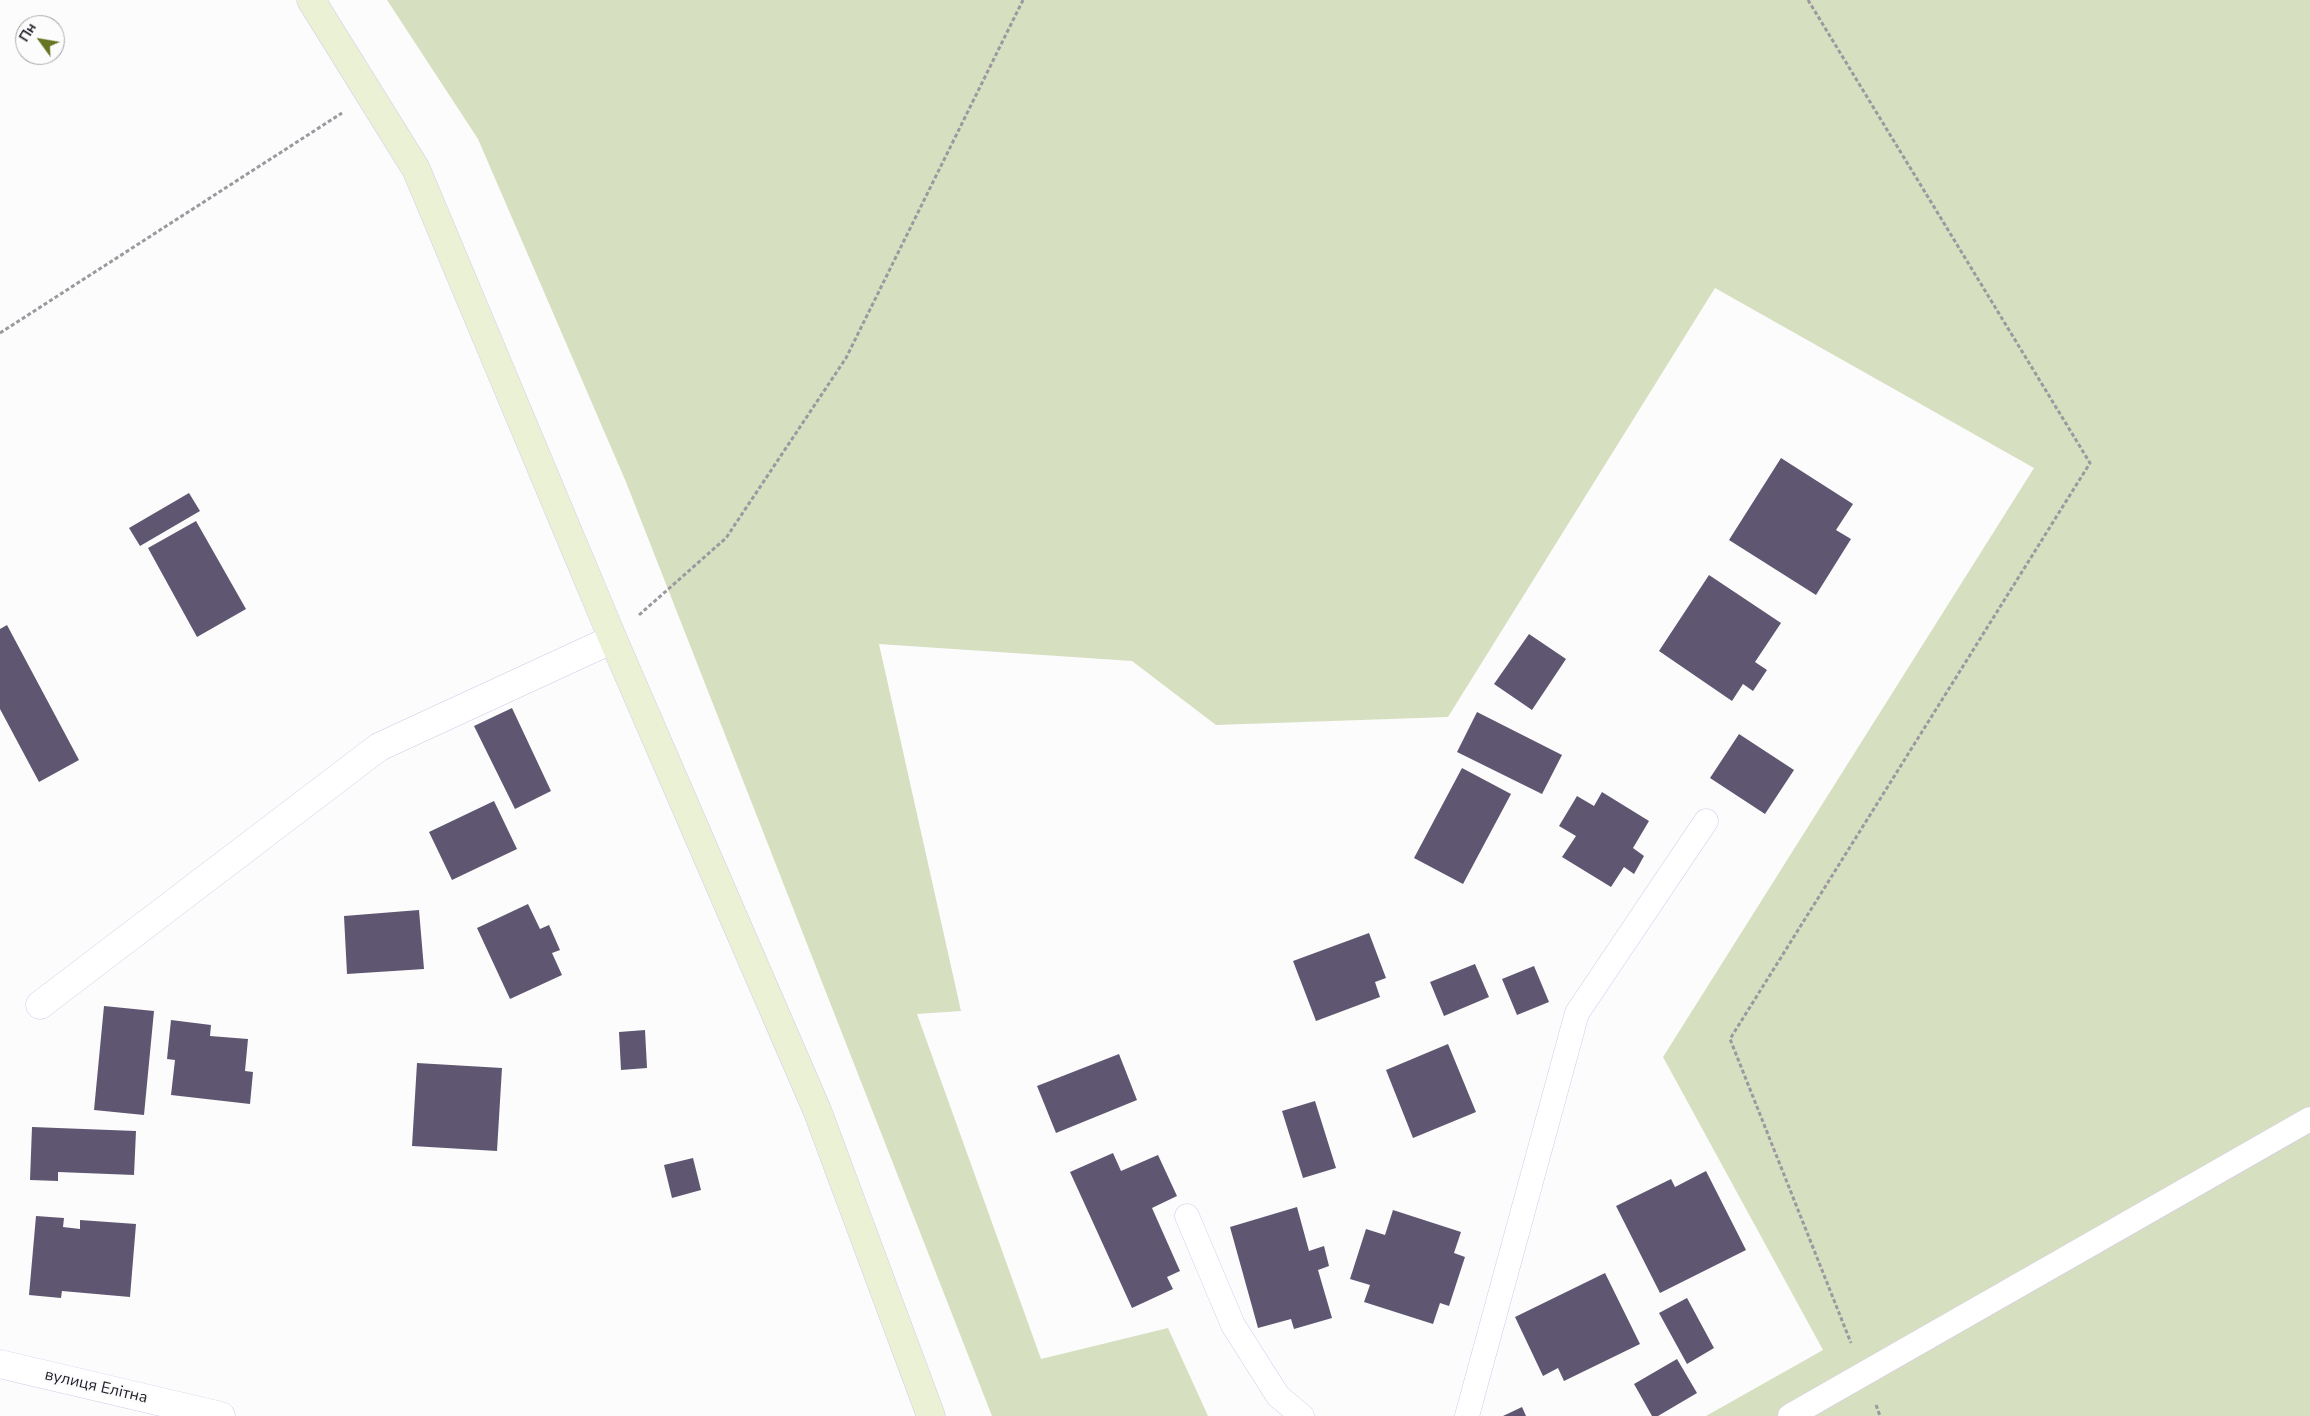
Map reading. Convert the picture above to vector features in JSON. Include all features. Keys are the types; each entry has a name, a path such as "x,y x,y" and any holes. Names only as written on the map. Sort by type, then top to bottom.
{"main road":[{"path":"311,0 416,169 612,639 817,1110 931,1416"}],"street":[{"path":"40,1004 378,747 612,639"},
{"name":"вулиця Елітна","path":"0,1364 221,1416"}],"lane":[{"path":"1468,1416 1577,1013 1706,821"},
{"path":"1790,1416 2310,1119"},
{"path":"1187,1216 1233,1325 1278,1396 1302,1416"}],"path":[{"path":"612,639 726,538 846,358 1023,0"},
{"path":"1808,0 2090,463 1730,1039 1864,1374"},
{"path":"0,333 370,95"}],"green space":[{"path":"387,0 2310,0 2310,1416 1706,1416 1823,1350 1663,1057 2034,468 1715,288 1448,717 1216,725 1132,661 879,644 961,1011 917,1014 1041,1359 1168,1328 1208,1416 992,1416 626,482 478,139"}],"building":[{"path":"1781,458 1853,504 1836,530 1851,539 1816,595 1729,540"},
{"path":"189,493 200,511 140,546 129,528"},
{"path":"196,521 246,609 197,637 148,548"},
{"path":"1709,575 1781,623 1755,662 1767,670 1753,691 1743,684 1732,701 1659,651"},
{"path":"7,625 79,760 39,782 0,709 0,629"},
{"path":"1529,634 1566,659 1532,710 1494,684"},
{"path":"512,708 551,791 515,809 474,726"},
{"path":"1477,712 1562,755 1542,794 1457,752"},
{"path":"1739,734 1794,770 1765,814 1710,778"},
{"path":"1462,768 1511,794 1463,884 1414,858"},
{"path":"1602,792 1649,821 1633,848 1644,856 1634,874 1624,867 1611,887 1562,857 1576,836 1559,826 1577,796 1594,806"},
{"path":"494,801 517,849 452,880 429,832"},
{"path":"528,904 540,929 549,925 560,950 552,953 562,975 510,999 477,928"},
{"path":"419,910 424,969 347,974 344,916"},
{"path":"1369,933 1386,978 1375,982 1380,997 1316,1021 1293,961"},
{"path":"1475,964 1489,997 1444,1016 1430,982"},
{"path":"1534,966 1549,1002 1517,1015 1502,979"},
{"path":"104,1006 154,1011 144,1115 94,1110"},
{"path":"171,1020 211,1025 210,1036 248,1039 245,1071 253,1072 250,1104 171,1095 175,1060 167,1059"},
{"path":"645,1030 647,1068 621,1070 619,1032"},
{"path":"1448,1044 1476,1112 1413,1138 1386,1070"},
{"path":"1119,1054 1137,1100 1056,1133 1037,1086"},
{"path":"417,1063 502,1068 497,1151 412,1146"},
{"path":"1315,1101 1336,1168 1303,1178 1282,1111"},
{"path":"32,1127 136,1131 134,1175 58,1172 58,1181 30,1180"},
{"path":"1113,1153 1121,1171 1158,1155 1177,1196 1152,1208 1180,1271 1167,1277 1173,1289 1132,1308 1070,1172"},
{"path":"693,1158 701,1190 672,1198 664,1165"},
{"path":"1706,1171 1746,1250 1660,1293 1616,1206 1671,1179 1675,1187"},
{"path":"1297,1207 1309,1251 1324,1246 1329,1266 1318,1270 1332,1318 1294,1329 1291,1319 1258,1328 1230,1227"},
{"path":"1393,1210 1461,1232 1454,1253 1465,1257 1449,1306 1440,1303 1433,1324 1364,1302 1370,1285 1350,1279 1366,1229 1385,1235"},
{"path":"36,1216 64,1218 63,1227 80,1229 80,1220 136,1224 130,1297 62,1291 61,1298 29,1295"},
{"path":"1605,1273 1640,1344 1564,1381 1558,1368 1543,1376 1515,1317"},
{"path":"1687,1298 1714,1348 1687,1364 1659,1313"},
{"path":"1677,1359 1697,1393 1658,1416 1652,1416 1634,1384"},
{"path":"1522,1407 1526,1416 1503,1416"}]}
